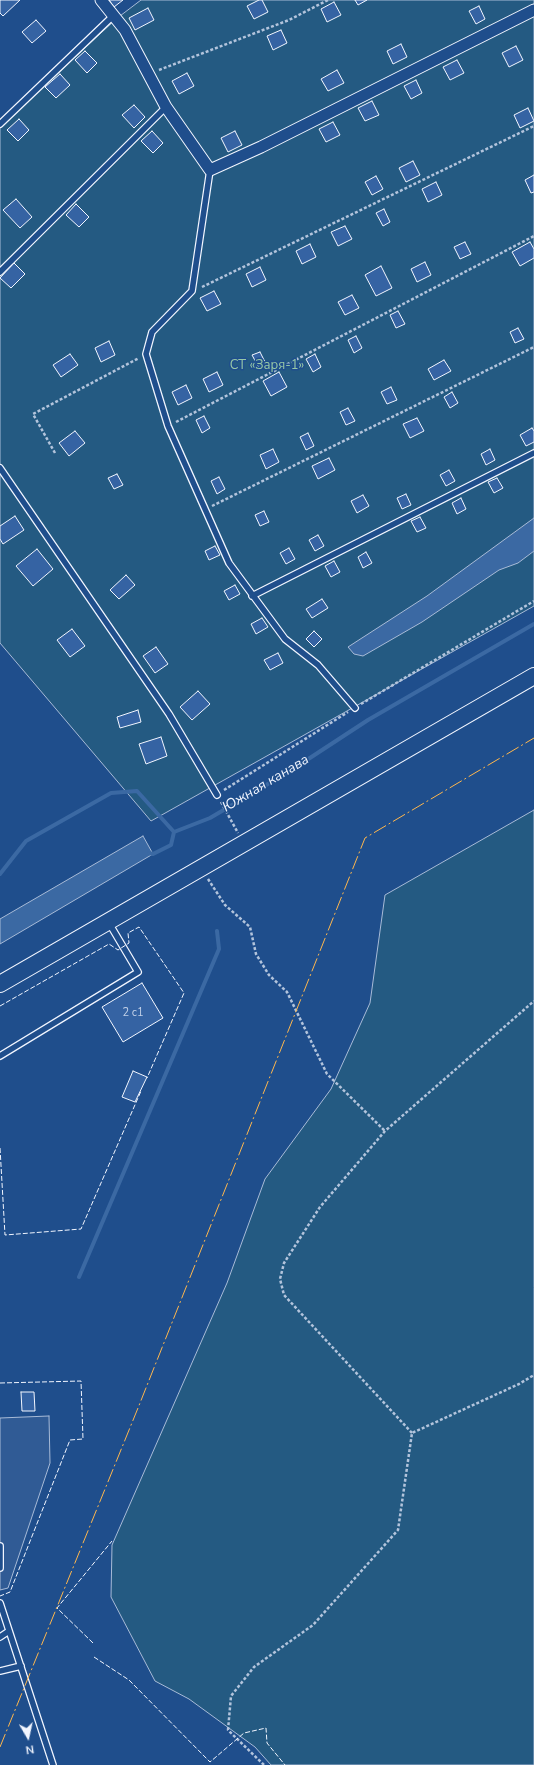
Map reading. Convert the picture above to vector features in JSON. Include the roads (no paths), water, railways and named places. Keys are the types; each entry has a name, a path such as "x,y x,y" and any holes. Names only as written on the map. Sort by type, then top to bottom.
{"main road":[{"path":"0,984 534,676"}],"street":[{"path":"101,0 125,30 147,75 166,107 210,170 261,147 534,10"}],"lane":[{"path":"0,124 113,16"},
{"path":"0,272 166,107"},
{"path":"210,170 192,291 152,332 146,354 168,426 229,563 284,639 318,665 355,708"},
{"path":"252,596 534,453"},
{"path":"0,468 169,714 217,795"},
{"path":"0,1056 138,972 108,921"},
{"path":"0,1546 0,1568"},
{"path":"0,1602 52,1765"},
{"path":"0,1637 10,1631"},
{"path":"0,1671 21,1666"}],"waterway":[{"name":"Южная канава","path":"149,853 153,854 171,845 174,832 210,818 290,771 368,720 534,624"},
{"path":"0,874 26,841 111,793 137,791 174,832"},
{"path":"79,1277 219,949 217,931"}],"park label":[{"name":"СТ «Заря-1»","path":"267,366"}]}
